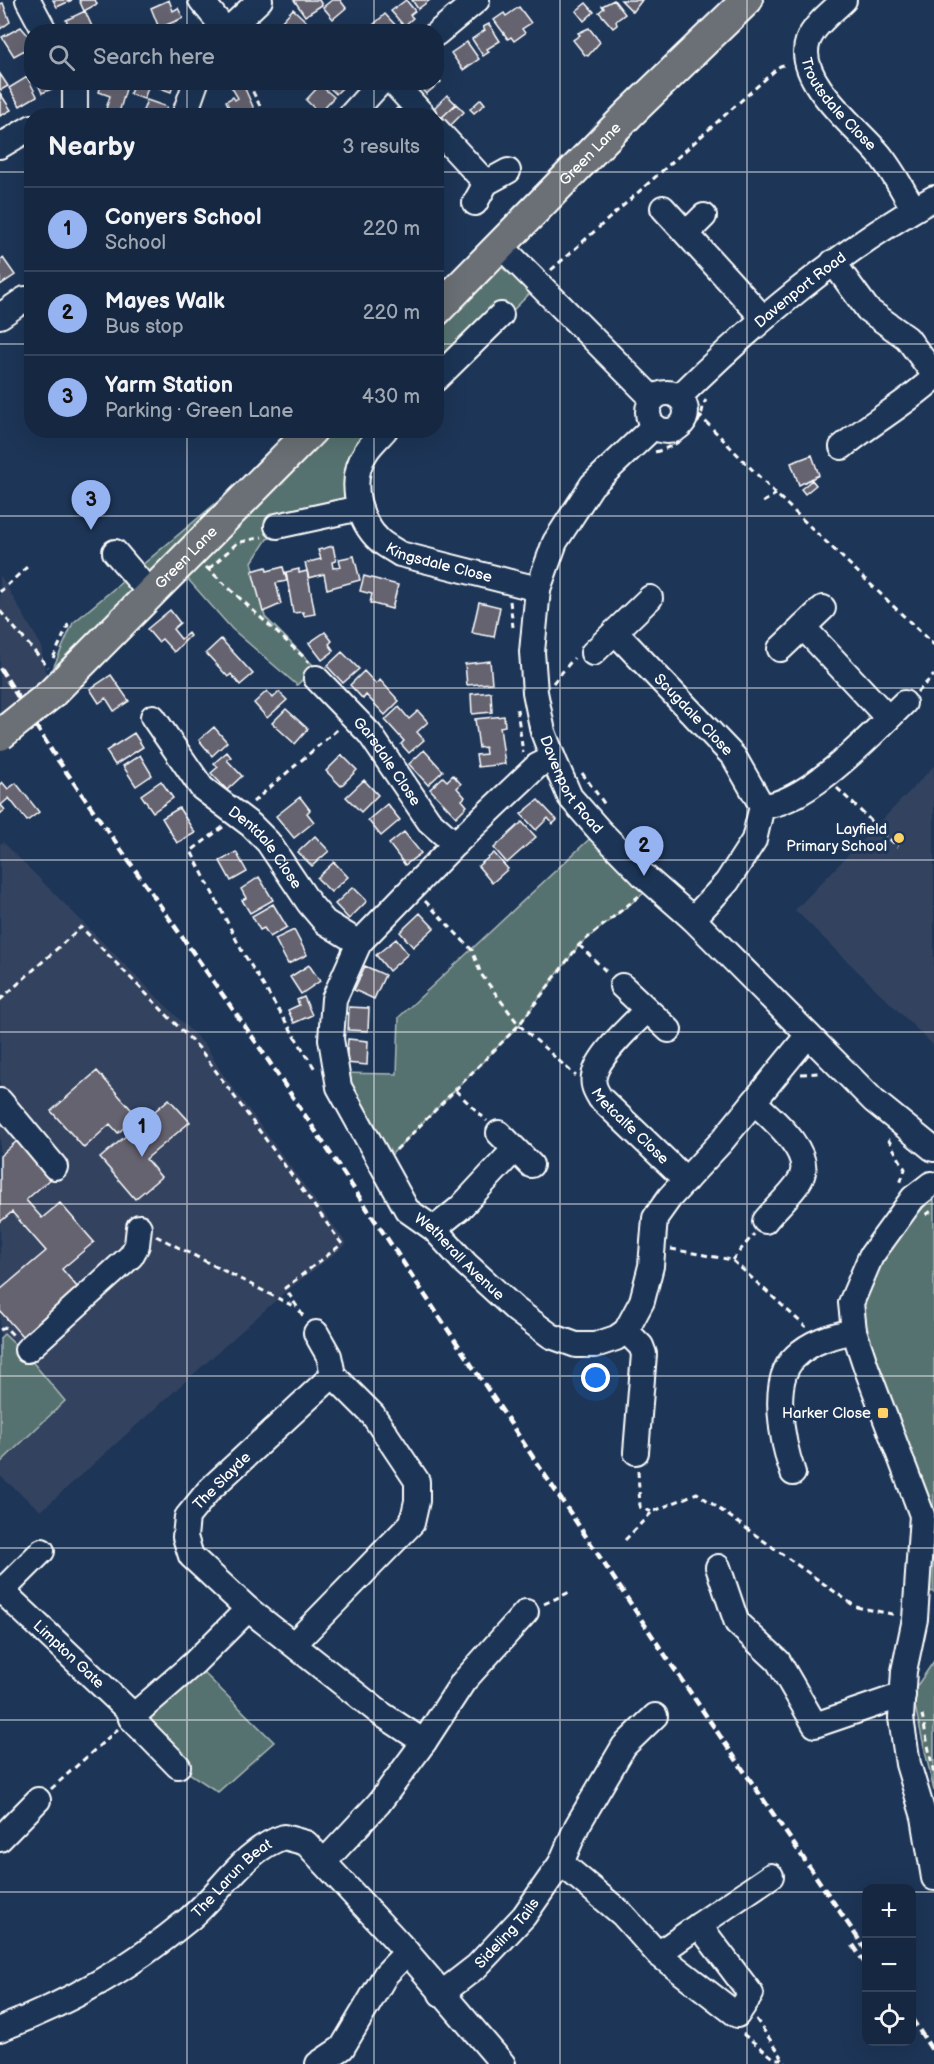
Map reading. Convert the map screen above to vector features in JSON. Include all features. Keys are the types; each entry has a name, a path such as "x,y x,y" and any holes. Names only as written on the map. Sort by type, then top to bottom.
{"main road":[{"name":"Green Lane","path":"444,303 630,112 747,0"},
{"name":"Green Lane","path":"0,735 56,690 150,593 200,561 305,438"}],"street":[{"path":"28,0 41,24"},
{"path":"201,0 220,24"},
{"path":"234,24 260,0"},
{"path":"444,27 477,0"},
{"name":"Troutsdale Close","path":"844,0 815,28 807,43 808,70 816,84 924,204"},
{"path":"73,108 74,90"},
{"path":"187,108 193,90"},
{"path":"357,108 374,90"},
{"path":"400,90 417,108"},
{"path":"0,146 24,132"},
{"path":"444,140 481,193 508,171"},
{"name":"Davenport Road","path":"688,409 763,318 833,262 924,204"},
{"path":"663,208 696,224 763,318"},
{"path":"501,246 653,399"},
{"path":"833,262 868,310 907,338 934,376 912,399 847,437"},
{"path":"0,316 24,300"},
{"path":"444,374 483,348 501,315"},
{"path":"661,394 670,394 688,409 682,424 669,432 654,426 649,418 649,407 653,399 661,394"},
{"name":"Davenport Road","path":"654,426 592,485 555,542 538,589 532,625 534,682 543,732 553,759 570,797 654,885 693,919 808,1035 894,1105 933,1149"},
{"name":"Kingsdale Close","path":"378,438 366,452 358,471 356,488 366,524 380,541 400,554 538,589"},
{"path":"278,526 310,530 360,508"},
{"path":"115,552 150,593"},
{"path":"593,653 650,598"},
{"path":"780,649 823,608"},
{"path":"693,919 727,882 754,840 762,806 775,806 792,799 823,776 896,711 803,627"},
{"name":"Scugdale Close","path":"615,632 734,757 762,806"},
{"name":"Garsdale Close","path":"316,678 370,734 429,821 456,844"},
{"name":"Dentdale Close","path":"153,717 182,744 202,788 238,815 268,842 309,903 325,922 359,943"},
{"name":"Wetherall Avenue","path":"553,759 537,766 456,844 359,943 334,999 331,1040 336,1073 350,1111 407,1210 434,1229 466,1264 516,1310 551,1336 576,1345 595,1345 616,1338 626,1331"},
{"path":"622,986 669,1030"},
{"name":"Metcalfe Close","path":"647,1010 617,1041 594,1075 594,1087 600,1098 686,1180"},
{"path":"630,1441 644,1354 641,1346 626,1331 642,1301 651,1266 655,1218 808,1035"},
{"path":"0,1101 55,1167"},
{"path":"754,1102 791,1135 803,1168 802,1177 765,1221"},
{"path":"434,1229 460,1208 515,1149"},
{"path":"933,1149 927,1155 923,1167 925,1176 932,1185 913,1198 871,1256 851,1303 854,1331 922,1515 915,1619 904,1671 901,1718 908,1764 924,1818 934,1878"},
{"path":"27,1350 131,1256 137,1245 139,1227"},
{"path":"793,1473 780,1425 789,1406 784,1374 793,1358 820,1340 854,1331"},
{"path":"294,1644 412,1523 417,1501 417,1481 373,1415 333,1375 329,1356 316,1333"},
{"name":"The Slayde","path":"333,1375 209,1490 187,1517 185,1538 191,1556 248,1610 380,1713 424,1742"},
{"name":"Limpton Gate","path":"42,1551 1,1592 131,1713 131,1718 178,1766"},
{"path":"718,1567 737,1623 778,1661 815,1725 903,1695"},
{"path":"131,1718 194,1663 248,1610"},
{"path":"324,1862 379,1803 424,1742 463,1682 526,1612"},
{"name":"Sideling Tails","path":"441,1994 477,1966 524,1916 561,1863 577,1826 624,1746 649,1730"},
{"path":"0,1839 38,1800"},
{"name":"The Larun Beat","path":"0,2030 70,2001 131,1963 190,1919 254,1852 284,1837 306,1843 407,1952 502,2064"},
{"path":"561,1863 622,1914 658,1954 741,2009 751,1994 699,1925"},
{"path":"658,1954 771,1876"},
{"path":"318,2064 342,2048 352,2014 407,1952"}],"path":[{"path":"537,283 780,66 807,58"},
{"path":"252,90 261,108"},
{"path":"688,409 702,406 707,398"},
{"path":"647,455 668,448 681,440 688,409"},
{"path":"688,409 934,645"},
{"path":"763,502 776,494"},
{"path":"278,526 274,534 237,543 200,561 316,669 316,678"},
{"path":"0,589 1,591 28,566"},
{"path":"0,611 49,668 68,626 64,621"},
{"path":"547,678 549,688 575,657 593,653"},
{"path":"336,1073 321,1078 242,951 191,851 238,815 353,715"},
{"path":"581,771 611,813"},
{"path":"823,776 898,847"},
{"path":"382,1164 519,1025 579,945 654,885"},
{"path":"413,890 472,950 480,974 519,1025 600,1098"},
{"path":"0,1000 81,927 191,1040 342,1244 285,1288 316,1333"},
{"path":"579,945 622,986"},
{"path":"456,1091 515,1149"},
{"path":"923,1218 934,1209"},
{"path":"732,1260 765,1221"},
{"path":"139,1227 297,1308"},
{"path":"651,1246 732,1260 820,1340"},
{"path":"630,1441 640,1507 652,1512"},
{"path":"625,1540 652,1512 697,1493 856,1607 915,1619"},
{"path":"526,1612 570,1592"},
{"path":"38,1800 131,1718"},
{"path":"741,2009 783,2058"},
{"path":"741,2009 744,2036 775,2059 782,2059 786,2064"}],"shaded area":[{"path":"0,575 41,645 46,676 0,720"},
{"name":"Layfield Primary School","path":"934,766 934,1046 795,910"},
{"path":"3,842 207,1047 220,1070 347,1244 284,1293 41,1511 0,1476 0,844"}],"green space":[{"path":"498,265 533,290 444,380 444,311"},
{"path":"294,438 386,438 376,447 353,505 267,539 252,562 265,617 315,667 297,685 232,629 186,577 62,694 54,666 73,623"},
{"path":"599,830 654,885 579,945 519,1025 382,1164 336,1073 397,1074 399,1017"},
{"path":"934,1195 934,1592 930,1591 922,1526 865,1343 863,1305 881,1257"},
{"path":"4,1334 30,1359 65,1401 0,1463 0,1338"},
{"path":"934,1661 934,1791 912,1693"},
{"path":"194,1663 274,1742 218,1792 178,1766 131,1718"}],"building":[{"path":"53,0 72,0 57,7"},
{"path":"79,0 95,0 97,4 84,11"},
{"path":"169,0 173,11 178,8 183,18 169,24 157,24 151,8"},
{"path":"294,0 319,0 322,5 305,16"},
{"path":"332,0 340,0 346,8 333,19 323,7"},
{"path":"406,0 415,11 410,15 413,18 406,24 402,24 391,11"},
{"path":"412,0 430,0 418,9"},
{"path":"614,0 625,14 616,21 617,25 613,28 599,12 604,8 602,6"},
{"path":"621,0 642,0 633,12"},
{"path":"3,3 10,22 0,29 0,4"},
{"path":"586,3 594,12 584,21 576,11"},
{"path":"519,7 531,23 522,29 525,33 514,41 511,37 508,39 494,20 504,13 506,16"},
{"path":"293,9 309,24 281,24"},
{"path":"85,11 91,24 68,24 66,20"},
{"path":"385,14 394,24 374,24"},
{"path":"489,24 500,41 487,49 489,52 483,56 472,39 485,30 483,27"},
{"path":"21,27 24,31 24,50 14,56 2,37"},
{"path":"589,28 600,42 588,56 573,40 580,35 578,33"},
{"path":"467,42 479,59 463,70 451,53"},
{"path":"0,74 8,86 1,90 0,88"},
{"path":"24,79 24,90 34,90 37,96 20,106 9,88"},
{"path":"100,90 126,90 120,108 106,108 110,96 99,92"},
{"path":"131,90 147,90 144,99 130,94"},
{"path":"233,90 246,90 254,108 229,108 226,101 233,97 235,100 238,98"},
{"path":"315,90 326,90 334,97 324,108 314,108 306,100"},
{"path":"0,93 11,110 0,116"},
{"path":"447,95 456,104 444,115 444,108 434,108"},
{"path":"481,99 485,104 474,113 470,109"},
{"path":"147,100 167,107 167,108 144,108"},
{"path":"456,104 464,112 450,126 446,122 444,124 444,115"},
{"path":"3,258 15,275 0,285 0,260"},
{"path":"812,455 819,475 799,485 791,463"},
{"path":"812,480 816,485 805,494 801,489"},
{"path":"333,546 336,561 332,562 333,568 341,567 339,559 354,556 360,580 327,589 324,574 309,578 305,563 321,559 318,550"},
{"path":"266,567 267,571 283,567 287,581 276,583 281,604 263,612 252,571"},
{"path":"299,569 299,573 307,571 315,614 304,616 303,612 293,613 286,572"},
{"path":"364,576 398,585 392,609 370,603 372,594 360,591"},
{"path":"479,602 500,607 494,637 472,633"},
{"path":"170,610 180,623 173,629 181,639 188,633 190,636 174,652 162,639 158,642 147,629"},
{"path":"325,632 332,641 329,644 334,651 322,660 309,643"},
{"path":"221,639 253,674 240,685 231,674 228,677 206,653"},
{"path":"342,652 359,669 343,683 327,666"},
{"path":"490,661 492,683 467,685 465,664"},
{"path":"364,671 376,684 380,680 399,701 385,715 366,695 363,699 350,685"},
{"path":"111,675 129,701 114,711 106,698 99,703 90,689"},
{"path":"267,691 273,698 279,692 287,700 267,718 254,703"},
{"path":"491,692 492,712 472,714 471,694"},
{"path":"399,707 409,719 418,711 428,722 417,732 424,740 409,753 401,744 404,741 385,720"},
{"path":"286,709 308,729 295,744 272,723"},
{"path":"504,716 505,726 500,727 505,764 478,767 476,755 486,754 485,747 479,748 475,719"},
{"path":"214,727 227,742 212,756 199,740"},
{"path":"134,733 143,747 115,765 106,751"},
{"path":"424,750 443,771 428,785 409,764"},
{"path":"227,752 231,757 227,760 242,776 227,790 211,773 218,767 214,763"},
{"path":"140,755 152,775 136,786 123,766"},
{"path":"342,755 357,770 341,786 326,771"},
{"path":"453,775 461,784 457,788 465,797 462,800 467,806 456,817 430,789 443,777 447,781"},
{"path":"364,780 378,795 361,812 346,797"},
{"path":"161,781 173,798 153,812 141,795"},
{"path":"2,782 8,789 16,783 39,812 27,821 9,798 1,805 5,810 0,814 0,784"},
{"path":"300,797 310,810 307,813 314,822 294,838 276,816"},
{"path":"538,800 557,820 553,824 548,818 536,830 521,814"},
{"path":"387,804 400,820 381,836 368,820"},
{"path":"179,808 195,833 177,843 162,818"},
{"path":"522,822 536,837 507,863 494,848"},
{"path":"404,832 421,853 405,865 389,844"},
{"path":"315,836 329,851 312,866 298,852"},
{"path":"236,852 247,872 231,881 220,861"},
{"path":"494,853 508,869 492,883 478,866"},
{"path":"334,862 348,877 331,892 317,878"},
{"path":"259,877 273,900 250,913 242,900 246,898 241,889"},
{"path":"353,887 367,901 349,919 335,904"},
{"path":"273,904 287,927 270,937 264,928 260,930 252,916"},
{"path":"420,913 434,928 413,947 400,932"},
{"path":"294,930 307,955 288,964 275,939"},
{"path":"396,939 408,954 389,971 376,955"},
{"path":"309,965 320,981 301,994 290,977"},
{"path":"365,966 385,975 374,999 354,990"},
{"path":"304,997 312,1015 294,1023 288,1010 299,1005 297,1000"},
{"path":"349,1007 369,1008 368,1031 348,1030"},
{"path":"348,1039 368,1041 367,1065 346,1063"},
{"path":"97,1071 137,1116 118,1133 110,1124 84,1148 51,1111"},
{"path":"169,1099 190,1122 146,1159 161,1177 135,1199 100,1158"},
{"path":"17,1141 50,1179 26,1200 42,1218 60,1203 94,1242 62,1269 78,1288 22,1336 0,1311 0,1290 46,1251 12,1212 0,1222 0,1156"}],"railway":[{"path":"0,668 53,753 258,1045 673,1667 862,1944"},
{"path":"853,1945 862,1959"},
{"path":"916,2025 934,2053"}],"place":[{"name":"Yarm Station","path":"91,530"},
{"name":"Layfield Primary School","path":"899,838"},
{"name":"Mayes Walk","path":"644,876"},
{"name":"Conyers School","path":"142,1157"},
{"name":"Harker Close","path":"883,1413"}]}
